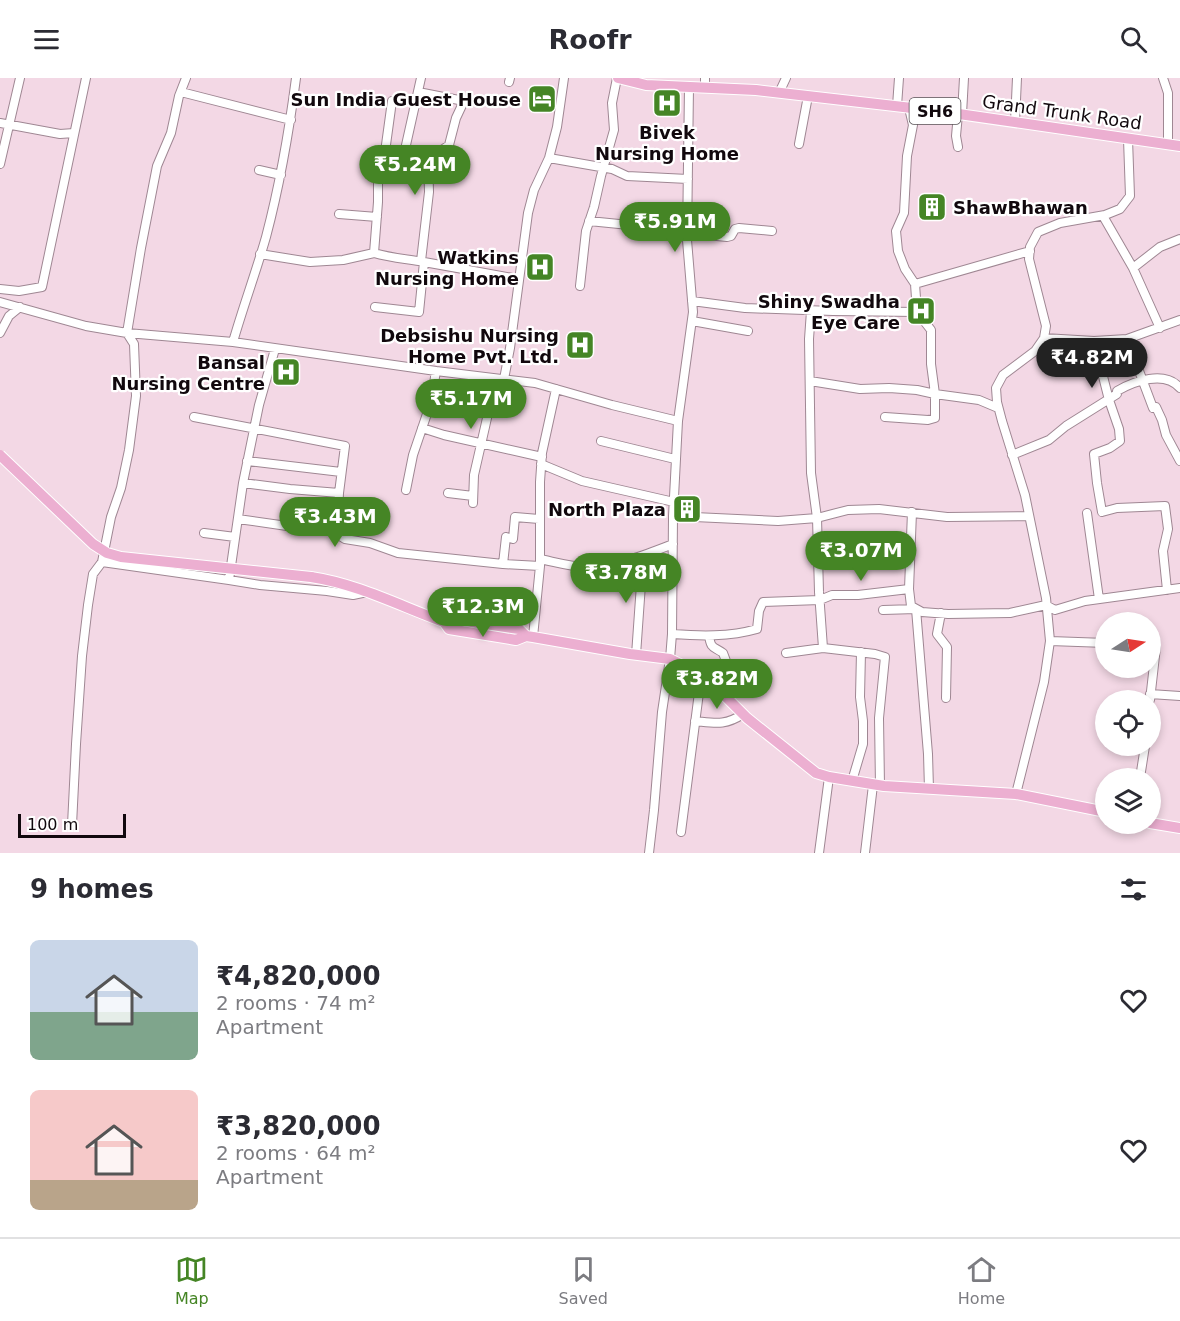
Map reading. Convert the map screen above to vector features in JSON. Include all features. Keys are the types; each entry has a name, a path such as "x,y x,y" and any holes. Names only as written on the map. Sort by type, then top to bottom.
{"main road":[{"name":"Grand Trunk Road","path":"623,79 646,85 689,87 705,83 960,114 1174,145"},
{"path":"0,455 93,543 107,553 121,557 311,577 345,584 444,622 452,619 519,629 529,636 670,659 686,667 714,687 816,774 876,785 1016,794 1095,810"},
{"path":"1161,825 1180,828"}],"street":[{"path":"0,164 5,124 20,78"},
{"path":"0,289 19,291 42,287 86,78"},
{"path":"72,825 82,656 88,605 93,574 102,562 107,534 121,488 136,396 134,344 127,333 157,166 171,133 186,78"},
{"path":"233,342 281,175 296,78"},
{"path":"404,154 421,78"},
{"path":"448,493 473,499 474,475 489,409 504,380 528,213 534,190 549,158 557,127 564,78"},
{"path":"779,93 786,78"},
{"path":"897,106 899,78"},
{"path":"958,147 956,136 964,78"},
{"path":"1016,122 1017,78"},
{"path":"1163,78 1174,145"},
{"path":"580,286 586,231 614,129 612,103 623,79"},
{"path":"649,853 672,634 673,516 678,421 693,312 687,230 689,87"},
{"path":"181,92 291,120"},
{"path":"374,253 381,151 428,157 436,154 449,145 456,118 464,101 418,92"},
{"path":"799,144 808,96"},
{"path":"385,152 392,101"},
{"path":"885,417 928,420 935,418 931,330 917,312 915,285 897,251 896,231 904,213 907,156 913,125 909,108"},
{"path":"5,124 60,134 74,133"},
{"path":"1016,794 1044,682 1050,641 1046,605 1025,495 998,408 996,388 1004,375 1035,351 1044,338 1046,326 1029,260 1030,250 1038,232 1060,223 1103,216 1120,209 1130,196 1128,139"},
{"path":"375,306 419,312 429,192 428,157"},
{"path":"549,158 603,167 627,176 688,179"},
{"path":"259,170 281,175"},
{"path":"339,214 377,217"},
{"path":"1103,216 1133,268 1160,328"},
{"path":"589,221 687,230 727,237 739,228 772,231"},
{"path":"1133,268 1160,247 1180,239"},
{"path":"915,285 1030,250"},
{"path":"260,254 310,262 343,261 374,253 518,279"},
{"path":"692,301 745,308 917,312"},
{"path":"0,302 86,326 127,333 233,342 535,383 678,421"},
{"path":"0,333 9,316 20,306"},
{"path":"811,310 809,339 811,473 817,518 823,648"},
{"path":"1044,338 1094,341 1127,339 1180,320"},
{"path":"692,321 748,331"},
{"path":"1127,339 1150,403 1153,408 1156,407 1166,435 1180,461"},
{"path":"1094,341 1119,429 1120,441 1094,454 1096,483 1102,512 1118,508 1165,506 1168,529 1163,551 1167,590"},
{"path":"229,580 247,461 259,405 275,349"},
{"path":"406,490 413,455 431,402 436,371"},
{"path":"1012,455 1050,440 1066,426 1109,400 1117,394 1120,388 1143,380 1161,378 1174,382 1180,388"},
{"path":"810,381 860,389 917,390 979,400 998,408"},
{"path":"529,636 540,562 539,519 542,461 556,389"},
{"path":"194,417 345,446 337,534 345,539 370,543 398,553 503,564 540,562 585,567 634,559 673,544"},
{"path":"422,428 542,461 582,481 674,502"},
{"path":"601,441 675,459"},
{"path":"247,461 341,472"},
{"path":"243,483 339,493"},
{"path":"673,516 777,521 817,518 848,510 879,510 947,516 1029,516"},
{"path":"912,512 909,589 911,606 921,612 1010,613 1046,605 1055,610 1085,601 1180,588"},
{"path":"1087,513 1099,599"},
{"path":"503,564 506,537 513,539 515,517 539,519"},
{"path":"238,519 287,526"},
{"path":"204,533 235,537"},
{"path":"636,655 643,556"},
{"path":"102,562 260,585 353,595 367,592"},
{"path":"672,634 709,636 757,629 759,611 764,602 820,600 832,595 858,595 909,589"},
{"path":"883,610 916,609"},
{"path":"916,609 929,789"},
{"path":"941,612 938,634 947,647 946,698"},
{"path":"709,636 711,645 723,653 726,661 714,687"},
{"path":"1050,641 1095,643"},
{"path":"786,653 823,648 885,657 876,785 865,853"},
{"path":"852,781 863,744 860,697 861,652"},
{"path":"681,832 701,677"},
{"path":"1161,697 1180,696"},
{"path":"695,721 721,724 735,720 743,714"},
{"path":"819,853 829,777"}],"place":[{"name":"Sun India Guest House","path":"542,99"},
{"name":"Bivek Nursing Home","path":"667,103"},
{"name":"ShawBhawan","path":"932,207"},
{"name":"Watkins Nursing Home","path":"540,267"},
{"name":"Shiny Swadha Eye Care","path":"921,311"},
{"name":"Debsishu Nursing Home Pvt. Ltd.","path":"580,345"},
{"name":"Bansal Nursing Centre","path":"286,372"},
{"name":"North Plaza","path":"687,509"}]}
